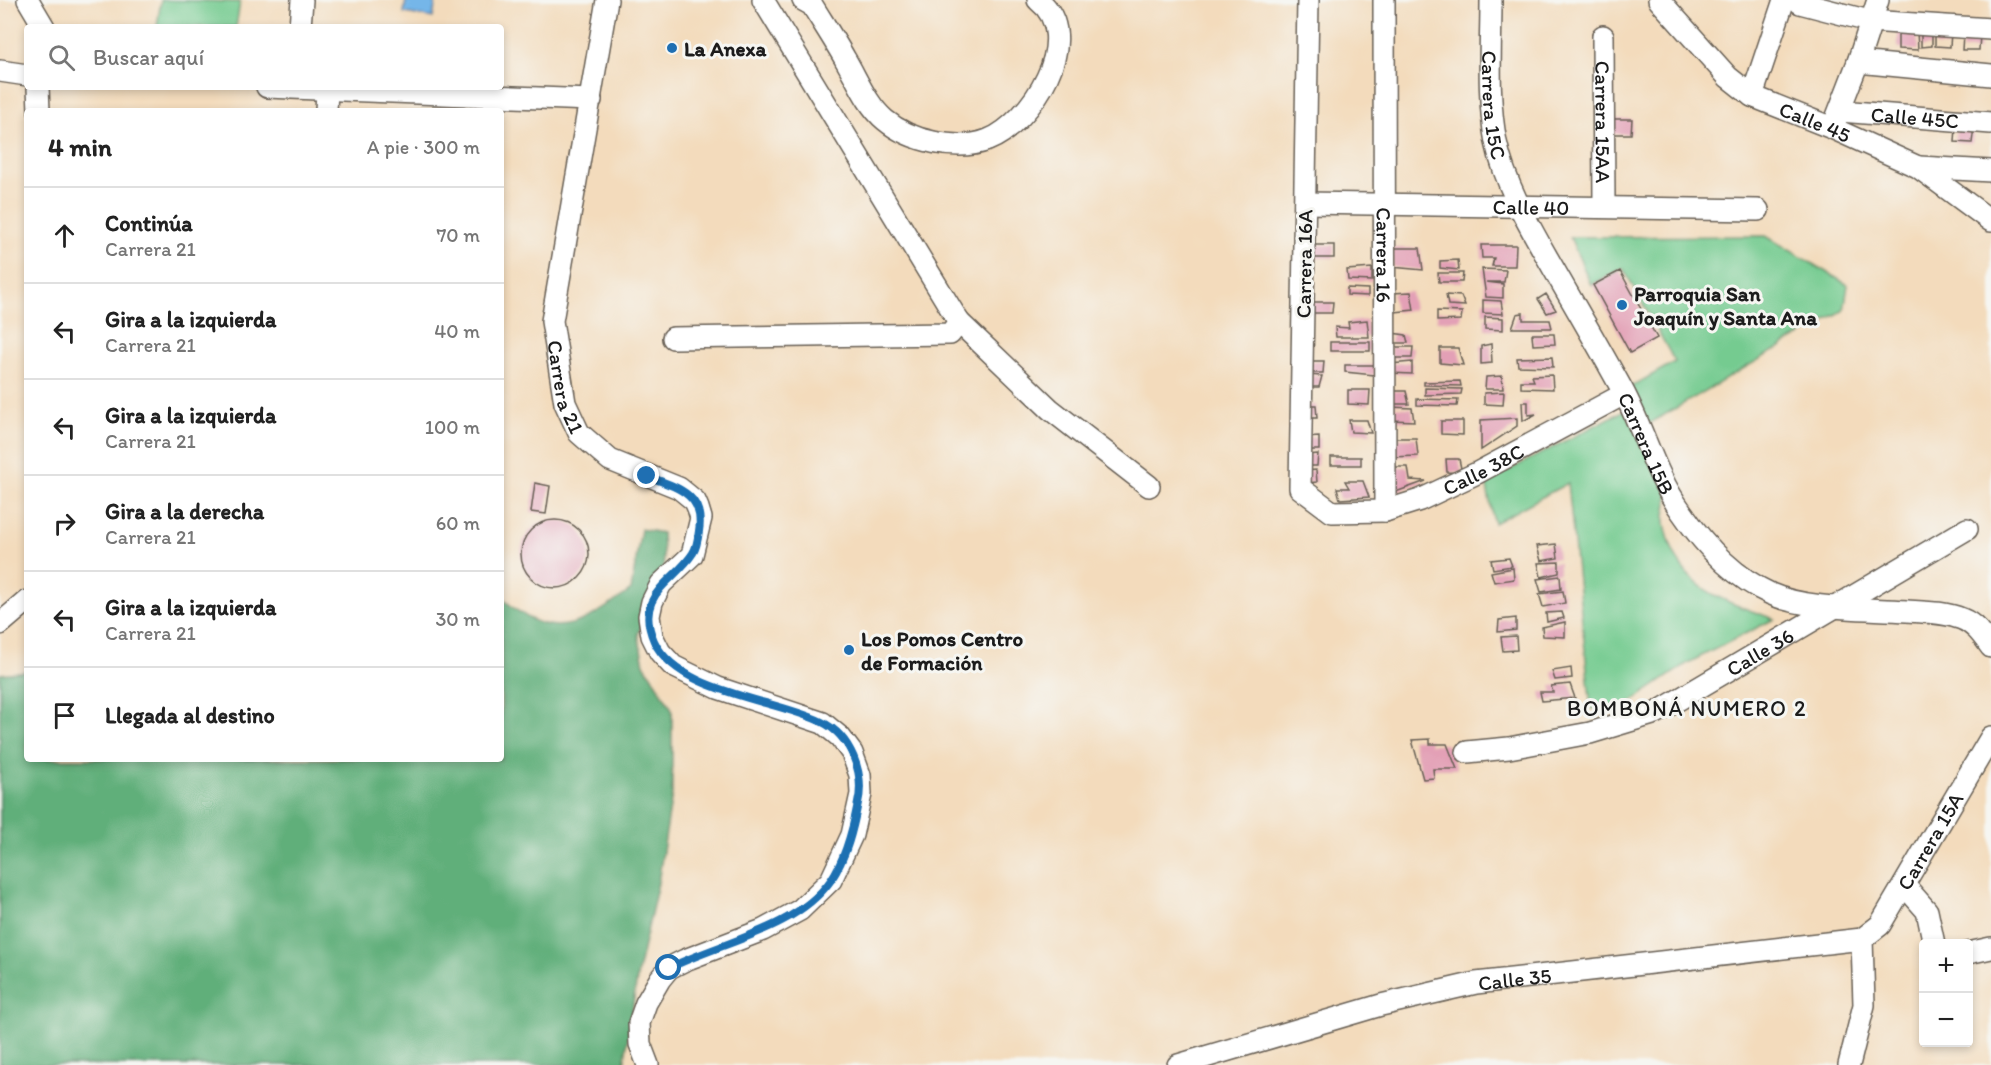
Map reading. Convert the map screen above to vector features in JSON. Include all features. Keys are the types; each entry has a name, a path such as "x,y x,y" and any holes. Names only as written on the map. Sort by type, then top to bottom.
{"street":[{"path":"27,0 42,24"},
{"path":"300,24 302,0"},
{"name":"Carrera 21","path":"607,0 552,321 565,403 579,433 610,460 679,488 695,501 698,508 701,518 692,555 661,584 652,602 650,616 652,636 660,652 673,666 718,688 823,723 840,737 852,753 860,775 861,794 842,834 831,880 800,910 764,930 669,968 646,1003 639,1023 640,1044 648,1065"},
{"path":"763,0 959,322 1050,409 1149,486"},
{"path":"803,0 812,5 863,93 885,120 918,138 958,146 989,140 1013,123 1021,117 1042,86 1055,60 1058,42 1054,18 1038,0"},
{"name":"Carrera 16A","path":"1308,0 1300,488 1332,512"},
{"name":"Carrera 16","path":"1384,0 1384,511"},
{"name":"Carrera 15C","path":"1491,0 1492,86 1496,141 1506,175 1519,206"},
{"name":"Calle 45","path":"1659,0 1728,77 1752,96 1836,119 1918,167 1990,220"},
{"path":"1836,119 1858,63 1869,21 1878,0"},
{"path":"1752,96 1792,1 1869,21 1991,29"},
{"name":"Carrera 15AA","path":"1603,36 1604,207"},
{"path":"1858,63 1991,75"},
{"path":"0,71 24,75"},
{"path":"38,90 39,108"},
{"path":"326,108 327,90"},
{"path":"351,90 591,100"},
{"name":"Calle 45C","path":"1836,119 1991,123"},
{"path":"1918,167 1991,171"},
{"name":"Calle 40","path":"1305,203 1758,210"},
{"name":"Carrera 15B","path":"1519,206 1624,394 1642,437 1679,510 1716,557 1738,575 1771,594 1788,600 1840,607"},
{"path":"673,338 950,334 959,322"},
{"name":"Calle 38C","path":"1332,512 1384,511 1420,500 1477,473 1624,394"},
{"name":"Calle 36","path":"1467,752 1509,748 1590,734 1656,713 1744,659 1840,607 1967,529"},
{"path":"0,624 24,604"},
{"path":"1840,607 1927,612 1962,619 1978,630 1991,647"},
{"name":"Carrera 15A","path":"1862,939 1877,929 1905,886 1991,737"},
{"path":"1905,886 1927,911 1933,939"},
{"path":"1849,1065 1864,1005 1862,939"},
{"name":"Calle 35","path":"1178,1065 1381,1005 1476,983 1862,939"},
{"path":"1973,952 1991,948"}],"green space":[{"path":"161,0 240,2 236,24 157,24"},
{"path":"1766,236 1848,285 1844,310 1647,425 1627,389 1675,362 1623,268 1591,285 1570,237"},
{"path":"1625,410 1667,487 1665,523 1679,563 1690,577 1718,597 1774,619 1688,663 1628,704 1591,709 1568,483 1494,523 1486,482"},
{"path":"641,529 662,533 664,570 638,634 644,664 672,709 672,794 658,883 638,972 624,1065 0,1065 0,674 24,671 24,762 504,762 504,600 519,612 536,621 551,625 566,625 597,613 631,590"}],"water":[{"path":"406,0 436,0 433,18 404,13"}],"building":[{"path":"1898,30 1917,31 1918,50 1898,49"},
{"path":"1921,30 1932,30 1932,46 1921,47"},
{"path":"1935,30 1951,32 1950,47 1935,46"},
{"path":"1963,34 1980,34 1979,50 1962,50"},
{"path":"1610,119 1632,119 1631,134 1609,134"},
{"path":"1956,127 1974,127 1972,143 1955,142"},
{"path":"1309,245 1334,245 1334,258 1309,258"},
{"path":"1481,245 1516,245 1515,266 1492,266 1494,258 1482,258"},
{"path":"1393,248 1420,248 1423,270 1392,267"},
{"path":"1458,260 1459,270 1440,268 1440,261"},
{"path":"1372,268 1372,281 1348,280 1347,270"},
{"path":"1482,269 1506,270 1504,282 1486,282 1503,284 1503,298 1486,297"},
{"name":"Parroquia San Joaquín y Santa Ana","path":"1620,271 1657,338 1630,353 1593,285"},
{"path":"1438,273 1463,273 1462,282 1439,282"},
{"path":"1347,288 1368,289 1368,296 1347,295"},
{"path":"1411,292 1414,310 1395,312 1392,293"},
{"path":"1546,294 1556,310 1547,313 1538,299"},
{"path":"1446,295 1461,296 1465,306 1448,305"},
{"path":"1483,300 1501,301 1503,314 1483,313"},
{"path":"1308,302 1333,302 1332,313 1308,313"},
{"path":"1437,311 1462,312 1461,320 1437,321"},
{"path":"1523,313 1523,320 1550,320 1552,328 1512,328 1517,314"},
{"path":"1485,317 1503,318 1503,330 1485,329"},
{"path":"1367,320 1369,337 1336,337 1335,327 1349,328 1348,322"},
{"path":"1392,333 1406,335 1408,343 1390,343"},
{"path":"1532,334 1554,334 1555,344 1533,345"},
{"path":"1330,342 1370,342 1370,351 1330,351"},
{"path":"1491,344 1492,363 1481,364 1481,346"},
{"path":"1390,347 1413,347 1412,358 1392,358"},
{"path":"1440,348 1458,348 1463,365 1440,363"},
{"path":"1552,357 1553,367 1518,366 1517,358"},
{"path":"1307,361 1324,361 1323,373 1307,373"},
{"path":"1412,362 1412,374 1390,373 1390,364"},
{"path":"1345,365 1376,365 1374,375 1345,372"},
{"path":"1307,375 1322,376 1319,387 1306,387"},
{"path":"1552,375 1553,389 1521,388 1521,381 1534,381 1532,376"},
{"path":"1502,376 1503,389 1485,389 1486,377"},
{"path":"1460,381 1461,386 1424,385 1424,382"},
{"path":"1425,388 1462,389 1461,394 1425,395"},
{"path":"1348,390 1370,390 1369,405 1348,404"},
{"path":"1392,391 1406,391 1409,404 1391,404"},
{"path":"1504,392 1503,405 1484,404 1484,393"},
{"path":"1417,399 1458,400 1457,406 1417,405"},
{"path":"1522,402 1528,402 1528,415 1536,414 1523,421"},
{"path":"1307,405 1316,405 1317,418 1307,418"},
{"path":"1391,407 1412,408 1414,421 1391,420"},
{"path":"1517,418 1517,426 1481,450 1481,420"},
{"path":"1349,420 1367,420 1371,433 1351,432"},
{"path":"1441,421 1463,421 1463,435 1441,434"},
{"path":"1319,437 1319,450 1304,450 1305,438"},
{"path":"1391,438 1416,438 1418,456 1390,457"},
{"path":"1318,454 1317,466 1305,466 1305,455"},
{"path":"1331,457 1361,457 1361,465 1331,465"},
{"path":"1446,459 1459,459 1462,473 1447,472"},
{"path":"1391,467 1408,467 1410,480 1426,481 1393,493"},
{"path":"1316,470 1317,482 1306,483 1305,471"},
{"path":"1345,481 1363,481 1369,497 1340,499 1337,488 1349,488"},
{"path":"535,483 550,486 546,514 531,512"},
{"path":"548,520 562,520 574,525 584,535 589,554 584,573 574,583 562,588 548,588 536,583 526,573 521,561 521,547 526,535 536,525"},
{"path":"1556,544 1558,558 1541,561 1537,546"},
{"path":"1509,558 1512,566 1493,569 1491,560"},
{"path":"1559,562 1559,573 1541,577 1538,563"},
{"path":"1513,568 1514,579 1494,582 1491,572"},
{"path":"1560,576 1561,589 1541,592 1537,579"},
{"path":"1563,591 1565,603 1543,607 1539,594"},
{"path":"1562,612 1564,618 1547,622 1546,613"},
{"path":"1516,618 1516,630 1498,632 1499,620"},
{"path":"1565,622 1565,637 1543,636 1542,627"},
{"path":"1516,636 1517,650 1503,651 1501,637"},
{"path":"1571,668 1572,678 1555,680 1552,671"},
{"path":"1570,684 1575,698 1542,701 1540,692 1553,692 1551,686"},
{"path":"1430,739 1430,744 1447,744 1457,769 1433,769 1434,778 1423,779 1412,740"}],"place":[{"name":"La Anexa","path":"672,48"},
{"name":"Parroquia San Joaquín y Santa Ana","path":"1622,305"},
{"name":"Los Pomos Centro de Formación","path":"849,650"}],"district":[{"name":"BOMBONÁ NUMERO 2","path":"1687,708"}],"route":[{"path":"647,476 679,488 695,501 701,518 692,555 661,584 652,602 650,616 652,636 660,652 673,666 718,688 823,723 840,737 852,753 860,775 861,794 852,835 831,880 800,910 764,930 669,968"}]}
